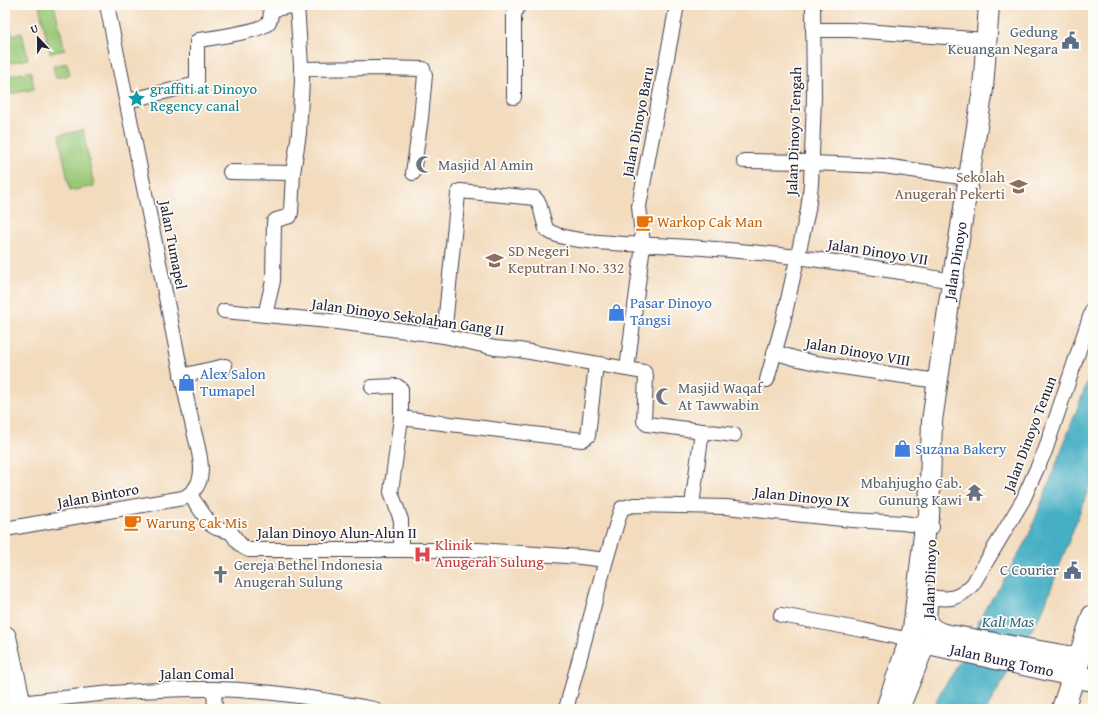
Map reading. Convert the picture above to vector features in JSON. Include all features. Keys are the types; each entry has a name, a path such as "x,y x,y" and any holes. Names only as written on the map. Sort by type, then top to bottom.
{"main road":[{"name":"Jalan Dinoyo","path":"929,641 934,631 928,623 927,616 928,523 932,421 952,281 983,89 989,5"},
{"name":"Jalan Dinoyo","path":"928,523 915,619 929,641"},
{"path":"1063,709 1085,669 1093,616"},
{"path":"5,637 20,706"},
{"name":"Jalan Bung Tomo","path":"929,641 1034,658 1085,669"},
{"path":"886,709 929,641"},
{"path":"899,709 929,641"}],"street":[{"name":"Jalan Tumapel","path":"107,5 181,376 200,462 200,476 192,493"},
{"path":"127,101 196,84 197,42 199,40 240,33 263,26 268,23 271,8 296,5 301,69 299,133 293,173 290,216 274,222 273,281 265,315"},
{"path":"514,97 514,14 519,5"},
{"name":"Jalan Dinoyo Baru","path":"627,369 644,245 639,206 677,5"},
{"name":"Jalan Dinoyo Tengah","path":"767,380 783,322 808,210 812,162 814,96 813,5"},
{"path":"813,30 851,30 986,40"},
{"path":"301,69 423,69 425,75 421,118 413,173"},
{"path":"744,161 812,162 884,166 968,178"},
{"path":"230,172 293,173"},
{"name":"Jalan Dinoyo VII","path":"444,336 458,194 462,191 535,198 538,200 546,229 554,234 591,241 719,249 798,257 855,264 952,281"},
{"name":"Jalan Dinoyo Tenun","path":"928,597 946,600 956,598 973,584 1023,500 1044,451 1093,308"},
{"name":"Jalan Dinoyo Sekolahan Gang II","path":"224,311 329,321 444,336 495,348 519,350 644,372 646,376 644,420 647,424 702,431"},
{"name":"Jalan Dinoyo VIII","path":"774,352 816,363 937,381"},
{"path":"401,418 582,440 588,436 591,363"},
{"path":"181,376 225,366"},
{"path":"372,387 397,386 400,387 402,391 401,418 391,492 401,520 401,549"},
{"path":"692,506 702,431 734,435"},
{"name":"Jalan Bintoro","path":"5,529 162,502 192,493"},
{"name":"Jalan Dinoyo Alun-Alun II","path":"192,493 211,525 231,532 240,545 249,550 478,550 606,560"},
{"name":"Jalan Dinoyo IX","path":"606,560 622,508 634,505 726,507 852,520 928,523"},
{"path":"566,709 606,560"},
{"path":"780,616 929,641"},
{"path":"214,689 215,709"},
{"name":"Jalan Comal","path":"20,706 145,691 214,689 260,691 301,696 374,709"}],"green space":[{"path":"5,5 12,35 22,33 28,59 5,64"},
{"path":"39,5 54,5 65,50 50,53"},
{"path":"67,63 70,75 56,78 53,66"},
{"path":"31,71 34,89 5,95 5,77"},
{"path":"83,130 94,186 70,191 59,135"}],"water":[{"name":"Kali Mas","path":"1093,367 1093,477 1043,610 987,709 932,709 940,693 955,670 986,607 1001,585 1029,535"}],"place":[{"name":"Gedung Keuangan Negara","path":"1071,41"},
{"name":"graffiti at Dinoyo Regency canal","path":"137,98"},
{"name":"Masjid Al Amin","path":"425,165"},
{"name":"Sekolah Anugerah Pekerti","path":"1018,186"},
{"name":"Warkop Cak Man","path":"644,222"},
{"name":"SD Negeri Keputran I No. 332","path":"495,260"},
{"name":"Pasar Dinoyo Tangsi","path":"617,312"},
{"name":"Alex Salon Tumapel","path":"187,383"},
{"name":"Masjid Waqaf At Tawwabin","path":"665,397"},
{"name":"Suzana Bakery","path":"902,449"},
{"name":"Mbahjugho Cab. Gunung Kawi","path":"975,492"},
{"name":"Warung Cak Mis","path":"133,523"},
{"name":"Klinik Anugerah Sulung","path":"422,554"},
{"name":"C Courier","path":"1072,570"},
{"name":"Gereja Bethel Indonesia Anugerah Sulung","path":"221,574"}]}
